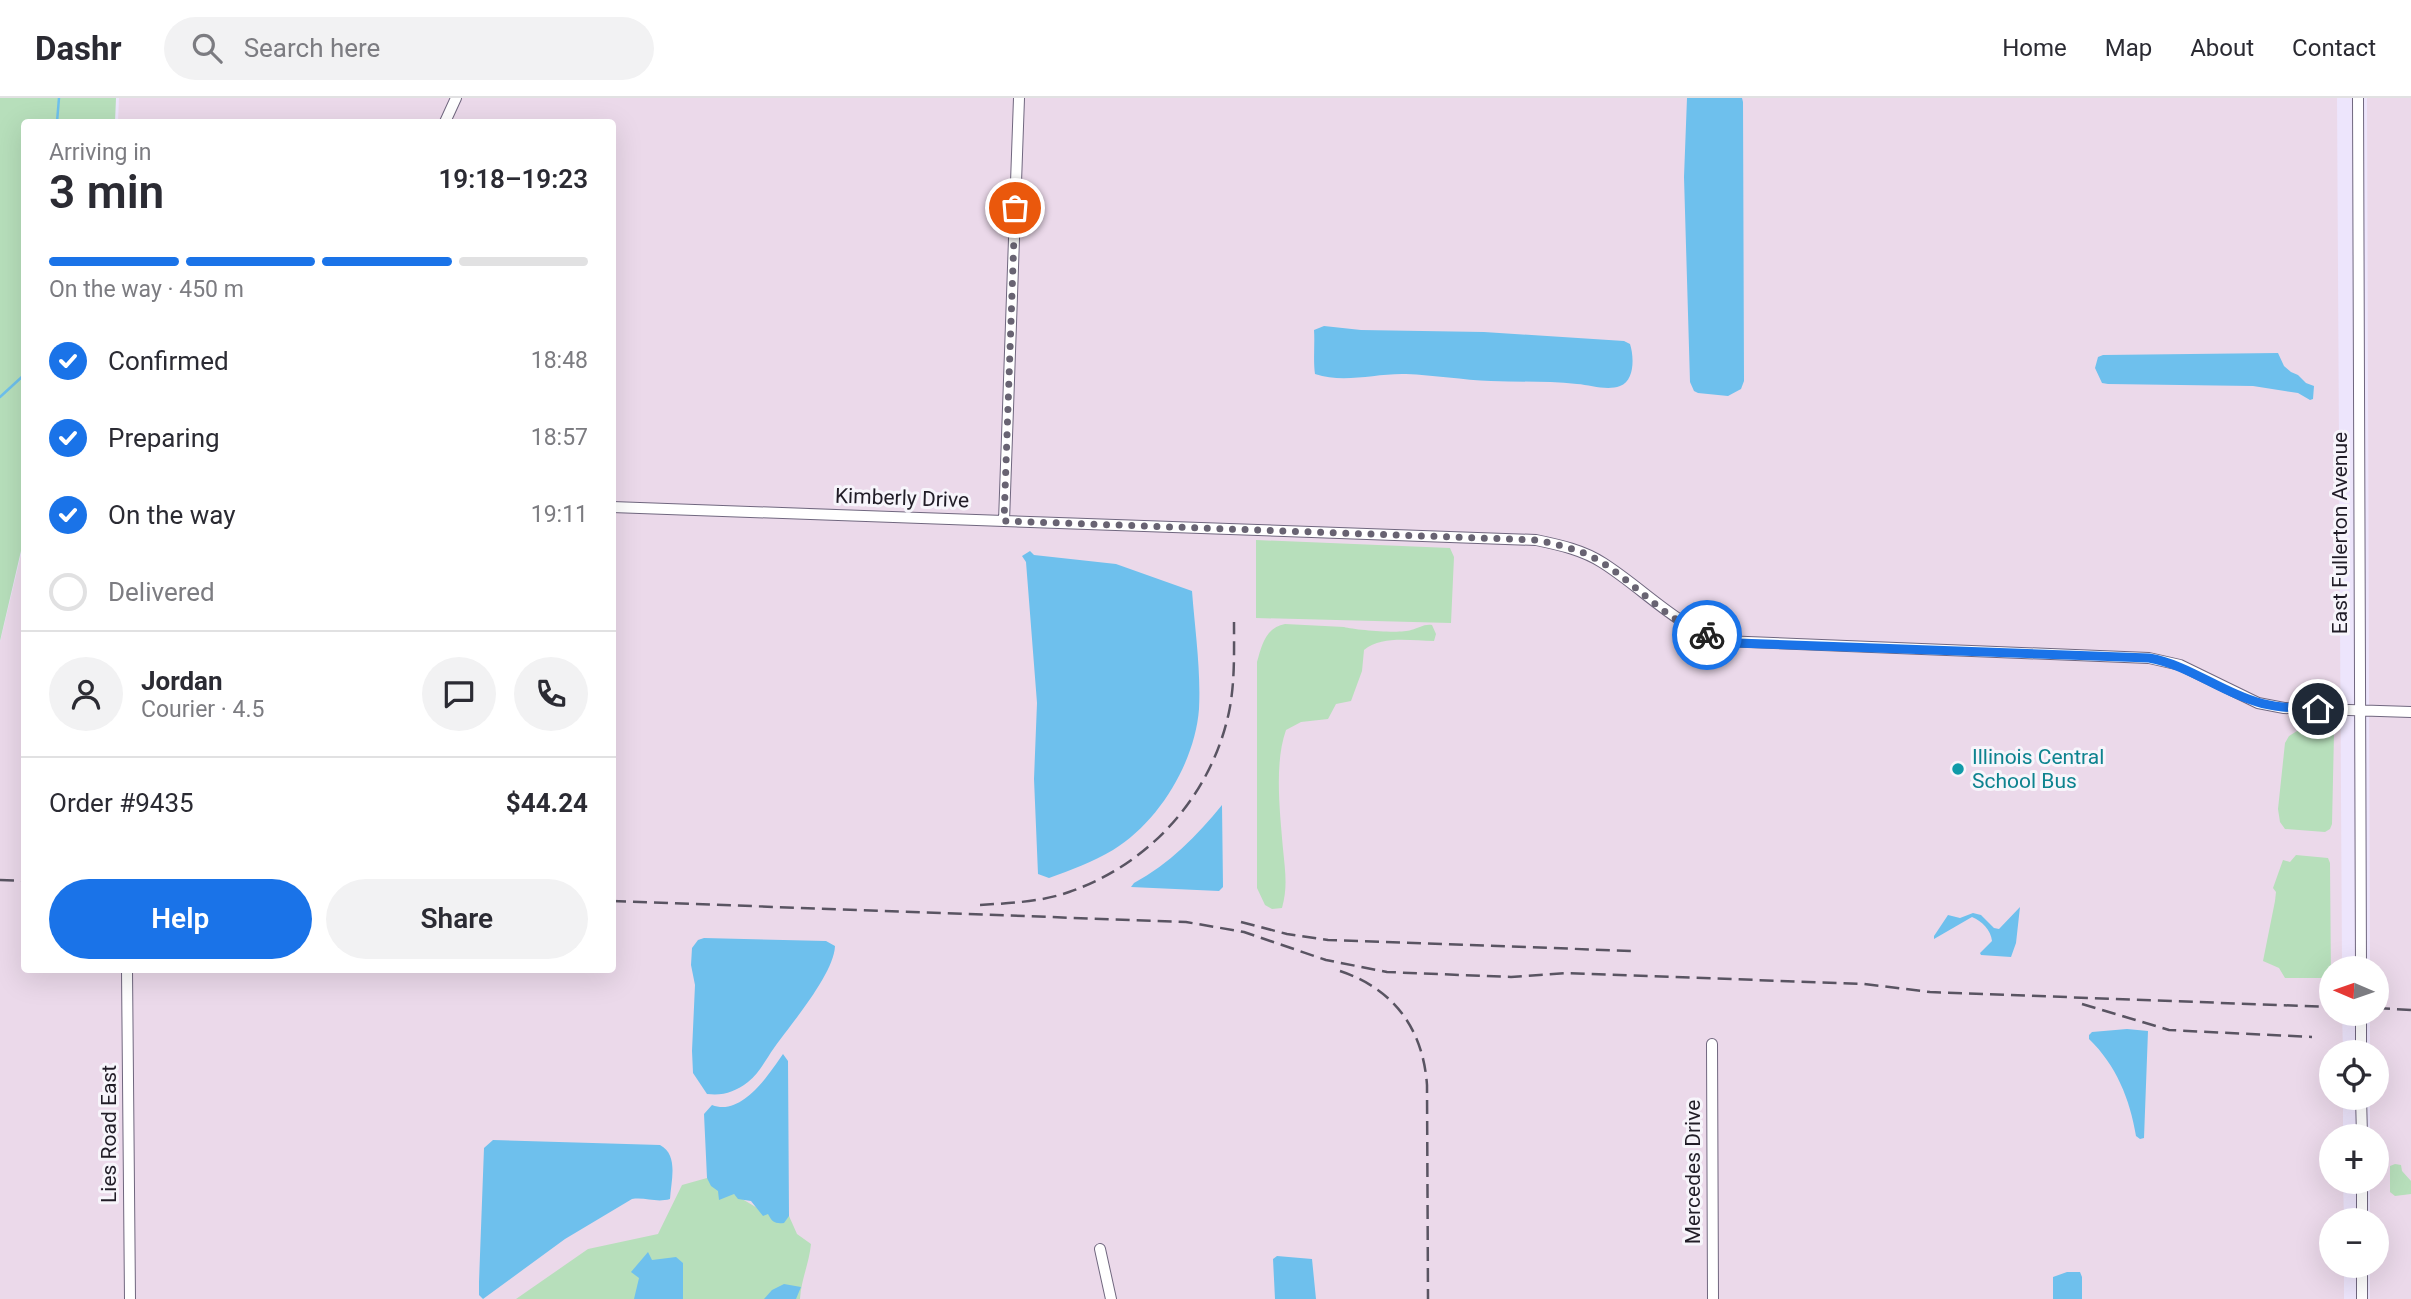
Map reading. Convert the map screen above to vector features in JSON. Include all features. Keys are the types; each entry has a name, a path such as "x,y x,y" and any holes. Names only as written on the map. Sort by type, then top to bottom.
{"street":[{"path":"446,119 456,98"},
{"path":"1004,521 1019,98"},
{"name":"East Fullerton Avenue","path":"2358,98 2361,956"},
{"name":"Kimberly Drive","path":"616,507 1536,540 1566,547 1602,563 1676,619 1700,633 1723,640 2149,658 2187,668 2258,703 2284,708 2411,712"},
{"name":"Lies Road East","path":"127,973 130,1299"},
{"name":"Mercedes Drive","path":"1712,1044 1713,1299"},
{"path":"1100,1249 1111,1299"},
{"path":"2362,1278 2362,1299"}],"shaded area":[{"path":"119,98 2337,98 2342,956 2319,956 2319,1026 2342,1026 2343,1040 2319,1040 2319,1110 2343,1110 2343,1124 2319,1124 2319,1194 2343,1194 2344,1208 2319,1208 2319,1278 2344,1278 2344,1299 0,1299 0,642 21,554 21,973 616,973 616,119 118,119"},
{"path":"2367,98 2411,98 2411,1299 2370,1299 2370,1278 2389,1278 2389,1208 2370,1208 2370,1194 2389,1194 2389,1124 2370,1124 2370,1110 2389,1110 2389,1040 2370,1040 2370,1026 2389,1026 2389,956 2370,956"}],"green space":[{"path":"0,98 116,98 115,119 21,119 21,551 0,641"},
{"path":"1256,540 1450,548 1454,557 1451,623 1256,618"},
{"path":"1285,624 1388,632 1432,625 1436,634 1434,641 1380,642 1364,650 1362,671 1351,701 1336,704 1328,719 1301,722 1286,730 1280,758 1279,788 1285,893 1282,908 1272,909 1265,905 1257,888 1257,662 1269,633"},
{"path":"2305,726 2318,726 2334,734 2332,824 2325,832 2285,829 2280,822 2278,809 2285,743 2289,736"},
{"path":"2296,855 2328,858 2330,863 2331,956 2319,956 2319,978 2285,978 2279,968 2263,961 2275,901 2276,892 2273,888 2283,860 2290,862"},
{"path":"2401,1165 2402,1171 2411,1181 2411,1194 2395,1196 2390,1192 2390,1166"},
{"path":"707,1178 759,1209 789,1216 797,1234 811,1244 800,1299 516,1299 588,1249 658,1234 682,1185"}],"water":[{"path":"1687,98 1742,98 1743,102 1744,381 1741,389 1728,396 1698,393 1690,382 1684,177"},
{"path":"1324,326 1361,330 1484,332 1624,341 1630,344 1632,368 1625,383 1610,388 1406,374 1326,377 1315,374 1314,363 1314,330"},
{"path":"2278,353 2284,366 2314,386 2313,399 2298,393 2253,386 2108,384 2102,383 2095,368 2098,357 2103,355"},
{"path":"1030,551 1034,555 1116,564 1192,591 1198,665 1199,709 1196,729 1182,770 1172,789 1145,824 1130,838 1090,862 1049,878 1038,874 1034,779 1037,703 1026,562 1022,556"},
{"path":"1222,805 1223,887 1219,891 1131,887 1182,848"},
{"path":"2020,907 2016,943 2011,957 1981,955 1992,941 1985,926 1972,917 1934,939 1948,915 1960,918 1973,913 1981,915 1994,928 1999,929"},
{"path":"698,940 826,941 835,946 833,957 820,984 801,1013 752,1079 729,1093 707,1094 693,1073 695,985 691,965 692,948"},
{"path":"2127,1029 2148,1031 2144,1138 2140,1139 2136,1136 2130,1109 2114,1071 2089,1039 2092,1032"},
{"path":"783,1054 788,1061 789,1216 781,1223 774,1222 768,1214 763,1216 751,1201 738,1199 734,1194 719,1200 718,1191 711,1186 707,1178 704,1114 712,1105 734,1105 754,1092"},
{"path":"493,1140 660,1145 666,1149 672,1162 670,1199 632,1199 565,1239 483,1299 479,1295 479,1282 484,1148"},
{"path":"648,1252 652,1260 676,1257 683,1263 683,1299 634,1299 639,1278 631,1272"},
{"path":"1277,1256 1312,1259 1316,1299 1275,1299 1273,1259"},
{"path":"2067,1272 2080,1272 2082,1299 2053,1299 2053,1277"},
{"path":"784,1284 801,1287 796,1299 764,1299 772,1290"}],"waterway":[{"path":"57,119 59,98"},
{"path":"0,397 21,378"}],"railway":[{"path":"980,905 1048,898 1098,880 1126,864 1173,823 1208,772 1220,743 1232,690 1234,622"},
{"path":"0,880 21,881"},
{"path":"616,901 1186,922 1244,932 1326,960 1387,972 1511,977 1567,973 1864,984 1930,992 2319,1007"},
{"path":"1241,922 1287,934 1328,940 1634,951"},
{"path":"1340,971 1359,979 1390,1000 1412,1029 1419,1046 1427,1085 1428,1299"},
{"path":"2082,1004 2169,1030 2312,1037"},
{"path":"2389,1009 2411,1010"}],"way so far":[{"path":"1015,208 1004,521 1536,540 1590,556 1623,577 1676,619 1707,635"}],"place":[{"name":"Illinois Central School Bus","path":"1958,769"}],"route":[{"path":"1707,635 1737,643 2149,658 2187,668 2258,703 2284,708 2318,709"}]}
